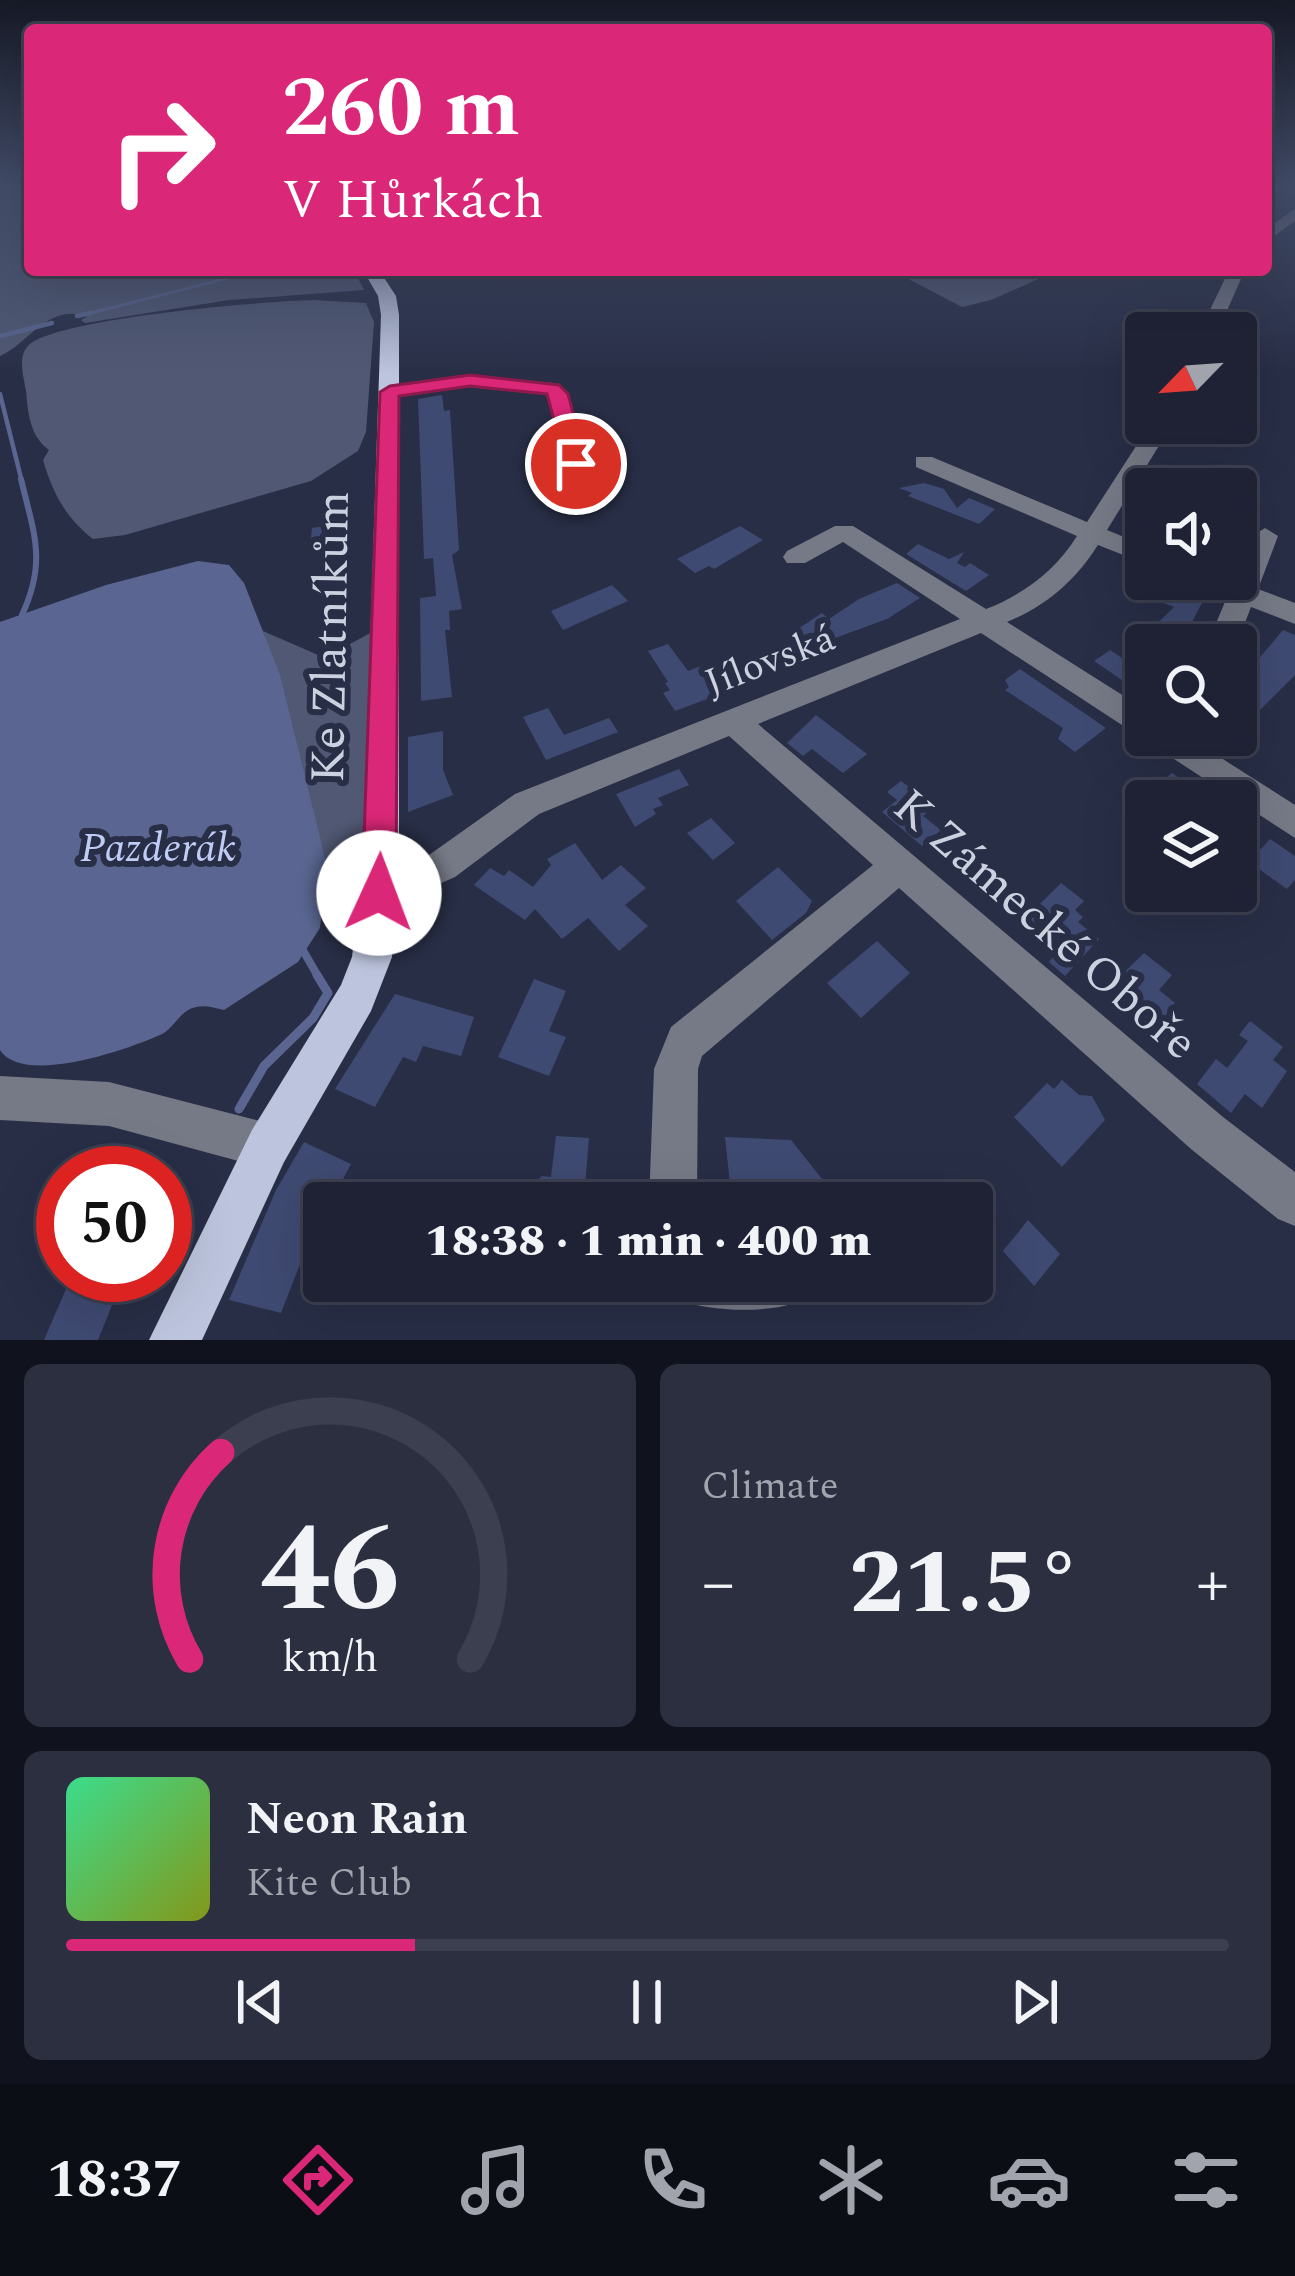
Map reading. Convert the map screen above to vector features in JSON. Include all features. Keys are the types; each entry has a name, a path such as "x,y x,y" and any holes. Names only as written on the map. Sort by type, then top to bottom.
{"main road":[{"name":"Ke Zlatníkům","path":"175,1340 268,1146 357,997 372,957 379,893 390,392 390,315 387,296 375,276"}],"street":[{"path":"1218,312 1234,276"},
{"path":"390,392 470,380 553,389 559,394 576,464"},
{"name":"Jílovská","path":"379,893 442,866 527,805 1026,604 1058,580 1150,444"},
{"path":"924,462 1125,548"},
{"path":"796,557 844,531 1125,709"},
{"path":"1257,558 1265,536"},
{"path":"1257,599 1295,614"},
{"name":"K Zámecké Oboře","path":"732,720 1207,1133 1295,1202"},
{"path":"1196,756 1295,823"},
{"path":"673,1182 676,1069 686,1042 898,866"},
{"path":"0,1098 109,1104 268,1146"}],"shaded area":[{"path":"0,249 24,249 24,276 357,276 364,290 229,300 85,323 81,320 88,316 61,315 0,356"},
{"path":"903,276 1045,276 991,300 962,307"},
{"path":"314,300 366,303 374,322 366,432 358,451 311,481 125,535 93,539 75,523 51,484 43,460 49,450 31,424 22,368 28,346 46,336 118,319"},
{"path":"263,631 325,658 370,633 365,829 327,866"}],"water":[{"name":"Pazderák","path":"198,561 229,565 244,583 280,675 327,866 320,928 298,962 224,1010 190,1009 160,1035 76,1062 30,1065 12,1060 0,1050 0,622 106,585"}],"building":[{"path":"442,395 444,411 450,410 459,550 452,555 462,609 449,611 450,630 445,630 452,697 421,701 420,598 436,596 433,558 424,559 418,399"},
{"path":"924,483 944,489 957,508 969,498 995,509 979,524 908,496 912,493 899,488"},
{"path":"352,522 351,549 319,553 320,545 310,547 312,528"},
{"path":"740,526 763,540 714,569 709,566 695,573 677,559"},
{"path":"918,544 949,559 964,552 957,563 965,567 970,563 989,575 966,591 906,554"},
{"path":"897,583 920,598 887,619 808,648 790,634 822,613 829,619 859,599"},
{"path":"612,585 628,601 563,630 551,611"},
{"path":"1203,600 1191,624 1157,624 1174,607 1161,602"},
{"path":"1283,630 1295,635 1295,675 1257,713 1257,661"},
{"path":"668,644 688,671 704,665 711,675 734,667 747,684 675,711 663,693 670,690 668,682 648,651"},
{"path":"1110,650 1122,658 1125,655 1122,680 1094,661"},
{"path":"1020,669 1106,728 1075,752 1058,739 1063,728 1005,690 1009,687 1005,680"},
{"path":"548,708 564,735 609,718 618,732 546,760 523,717"},
{"path":"816,715 867,754 843,773 812,749 803,756 787,743"},
{"path":"443,731 443,770 453,795 408,812 408,737"},
{"path":"679,769 689,785 658,798 663,805 653,809 656,814 635,827 616,794"},
{"path":"901,781 934,806 923,816 941,830 922,846 882,812 897,800 887,792"},
{"path":"711,818 735,843 713,860 687,833"},
{"path":"1270,839 1295,856 1295,880 1287,889 1257,868 1257,853"},
{"path":"575,843 602,880 621,865 646,888 625,905 648,926 619,951 588,918 562,939 535,909 525,920 474,885 490,868 504,876 509,870 533,887 551,865 547,859"},
{"path":"778,867 812,901 806,913 772,940 736,901"},
{"path":"1061,883 1084,901 1075,910 1083,917 1078,922 1099,939 1065,976 1049,962 1062,948 1026,918"},
{"path":"877,941 910,973 861,1018 827,983"},
{"path":"1144,953 1172,975 1159,990 1175,1003 1165,1016 1185,1032 1168,1053 1104,992"},
{"path":"534,979 566,991 549,1031 566,1037 549,1076 498,1057"},
{"path":"395,994 474,1017 461,1056 423,1046 416,1062 403,1057 375,1107 335,1089"},
{"path":"1250,1021 1283,1047 1273,1060 1287,1071 1262,1108 1245,1094 1231,1113 1197,1084 1216,1059 1227,1068 1248,1041 1239,1035"},
{"path":"1062,1080 1079,1095 1092,1096 1105,1120 1062,1167 1014,1117 1047,1083 1054,1089"},
{"path":"556,1136 589,1138 585,1182 536,1182 542,1176 551,1177"},
{"path":"725,1137 791,1140 824,1182 730,1182"},
{"path":"304,1142 351,1164 342,1181 349,1182 303,1182 303,1257 281,1313 229,1300 276,1190"},
{"path":"1028,1220 1060,1254 1034,1286 1003,1251"},
{"path":"60,1302 113,1302 98,1340 44,1340"}],"waterway":[{"path":"90,313 236,276"},
{"path":"77,316 90,313"},
{"path":"79,316 90,313"},
{"path":"0,336 52,323"},
{"path":"0,394 22,482"},
{"path":"21,479 36,563 22,615"},
{"path":"301,947 319,978"},
{"path":"239,1109 264,1066 313,1018 328,993 317,975"}],"route":[{"path":"379,893 390,392 470,380 553,389 559,394 576,464"}]}
